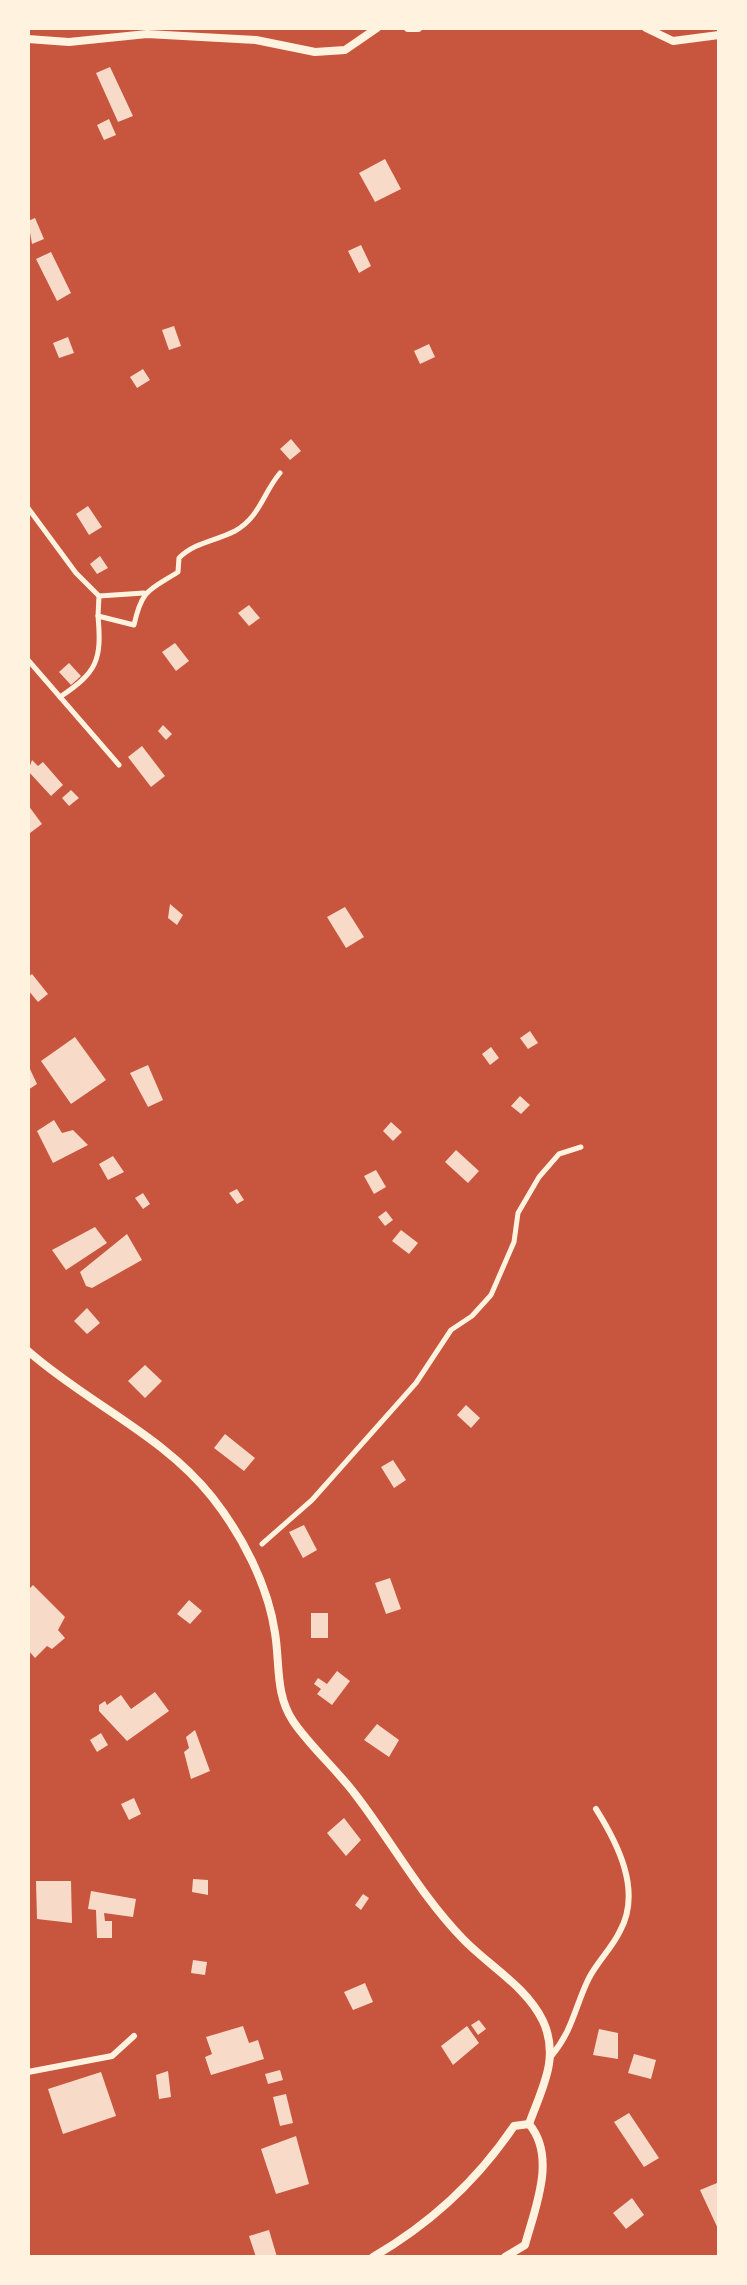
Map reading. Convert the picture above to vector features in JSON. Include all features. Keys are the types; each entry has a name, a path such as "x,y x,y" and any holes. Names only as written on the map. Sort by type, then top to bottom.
{"street":[{"path":"28,39 69,42 147,34 256,40 315,52 345,50 377,28"},
{"path":"408,28 418,28"},
{"path":"646,28 673,41 719,35"},
{"path":"28,1351 188,1471 213,1498 248,1553 271,1615 279,1688 292,1720 330,1761 392,1843 425,1894 464,1940 525,1995 541,2018 552,2055 549,2074 529,2124"},
{"path":"373,2257 438,2213 471,2181 514,2126 529,2124"},
{"path":"505,2257 525,2245 542,2182 538,2135 529,2124"}],"lane":[{"path":"552,2055 568,2036 590,1976 622,1928 627,1910 628,1885 623,1865 612,1836 596,1809"},
{"path":"28,2072 112,2056 134,2036"}],"path":[{"path":"98,616 134,625 150,586 178,572 179,558 188,548 236,530 259,511 265,490 280,473"},
{"path":"28,508 76,573 99,596 98,661 86,680 60,697"},
{"path":"99,596 145,593"},
{"path":"28,660 119,765"},
{"path":"248,1553 270,1539 312,1500 416,1383 451,1330 472,1316 491,1295 514,1242 518,1213 539,1177 559,1154 581,1147"}],"building":[{"path":"110,67 133,116 118,122 96,73"},
{"path":"109,119 116,135 104,140 97,125"},
{"path":"385,159 401,189 375,202 359,173"},
{"path":"35,218 44,239 32,244 28,221"},
{"path":"361,245 371,266 359,273 348,251"},
{"path":"51,252 71,293 57,301 36,259"},
{"path":"174,326 181,346 169,350 162,330"},
{"path":"68,337 74,353 59,358 53,343"},
{"path":"429,344 435,357 420,364 414,351"},
{"path":"143,369 150,380 137,388 130,377"},
{"path":"291,439 301,451 290,460 280,449"},
{"path":"88,506 102,527 89,535 76,514"},
{"path":"100,556 108,568 97,574 90,564"},
{"path":"249,605 260,618 249,626 238,613"},
{"path":"175,643 189,661 176,671 162,652"},
{"path":"69,663 81,676 71,685 59,672"},
{"path":"163,725 172,734 166,740 158,731"},
{"path":"142,746 165,776 151,787 128,757"},
{"path":"32,760 38,766 43,762 63,785 51,796 28,771"},
{"path":"71,790 79,798 69,806 62,798"},
{"path":"28,805 42,824 30,833 28,830"},
{"path":"170,904 183,915 177,925 168,918"},
{"path":"345,907 364,937 346,948 327,917"},
{"path":"32,974 48,994 38,1002 28,990 28,977"},
{"path":"530,1031 538,1043 528,1049 520,1038"},
{"path":"75,1037 106,1080 71,1104 41,1061"},
{"path":"491,1047 499,1058 490,1065 482,1054"},
{"path":"148,1065 163,1100 148,1107 130,1073"},
{"path":"28,1070 37,1084 28,1090"},
{"path":"520,1096 530,1105 521,1114 511,1106"},
{"path":"54,1120 62,1133 73,1130 88,1145 53,1163 37,1131"},
{"path":"391,1122 402,1132 393,1141 383,1131"},
{"path":"456,1150 479,1171 468,1183 445,1162"},
{"path":"113,1156 124,1172 108,1180 99,1164"},
{"path":"376,1170 386,1187 374,1194 364,1176"},
{"path":"237,1189 244,1200 237,1204 229,1193"},
{"path":"143,1193 150,1204 143,1209 135,1198"},
{"path":"386,1211 393,1220 385,1226 378,1217"},
{"path":"95,1227 107,1243 66,1270 52,1250"},
{"path":"401,1230 418,1243 409,1254 392,1241"},
{"path":"127,1234 142,1260 92,1288 86,1286 80,1272"},
{"path":"87,1308 100,1323 87,1334 74,1321"},
{"path":"145,1365 162,1381 145,1398 128,1381"},
{"path":"466,1405 480,1418 471,1428 457,1415"},
{"path":"225,1434 255,1458 244,1471 214,1448"},
{"path":"393,1460 406,1480 394,1488 381,1467"},
{"path":"304,1525 317,1550 303,1558 289,1532"},
{"path":"390,1578 401,1609 386,1614 375,1583"},
{"path":"33,1585 65,1617 58,1630 65,1638 52,1649 47,1646 35,1658 28,1650 28,1590"},
{"path":"189,1600 202,1611 190,1624 177,1614"},
{"path":"311,1613 328,1613 328,1638 311,1638"},
{"path":"337,1671 350,1681 332,1705 317,1694 321,1689 314,1684 318,1678 327,1684"},
{"path":"155,1692 169,1711 127,1741 99,1711 99,1705 105,1701 107,1705 121,1695 131,1709"},
{"path":"377,1724 399,1740 389,1757 364,1740"},
{"path":"195,1730 210,1771 191,1779 184,1752 189,1748 186,1737"},
{"path":"101,1733 108,1745 97,1752 90,1740"},
{"path":"134,1798 141,1814 129,1820 121,1804"},
{"path":"344,1818 361,1840 346,1856 327,1833"},
{"path":"193,1879 208,1880 208,1895 192,1892"},
{"path":"36,1881 71,1881 72,1923 37,1919"},
{"path":"91,1891 136,1899 133,1917 104,1913 105,1921 112,1921 112,1938 97,1938 96,1910 88,1909"},
{"path":"363,1894 369,1898 361,1910 355,1905"},
{"path":"193,1960 207,1962 205,1975 191,1973"},
{"path":"365,1983 373,2002 353,2010 344,1992"},
{"path":"479,2020 486,2029 478,2035 471,2025"},
{"path":"243,2026 249,2043 258,2040 264,2059 211,2075 205,2057 212,2054 206,2037"},
{"path":"467,2026 479,2043 453,2065 441,2046"},
{"path":"599,2029 618,2033 618,2059 593,2055"},
{"path":"634,2054 656,2060 651,2079 628,2073"},
{"path":"280,2070 283,2080 268,2084 265,2074"},
{"path":"168,2071 171,2097 159,2099 156,2075"},
{"path":"101,2072 116,2116 63,2134 48,2089"},
{"path":"286,2094 293,2123 280,2126 273,2097"},
{"path":"629,2113 659,2158 644,2167 614,2122"},
{"path":"296,2136 309,2184 276,2194 261,2149"},
{"path":"717,2183 719,2188 719,2231 700,2190"},
{"path":"632,2198 644,2215 626,2229 613,2213"},
{"path":"269,2230 277,2257 256,2257 249,2236"}]}
